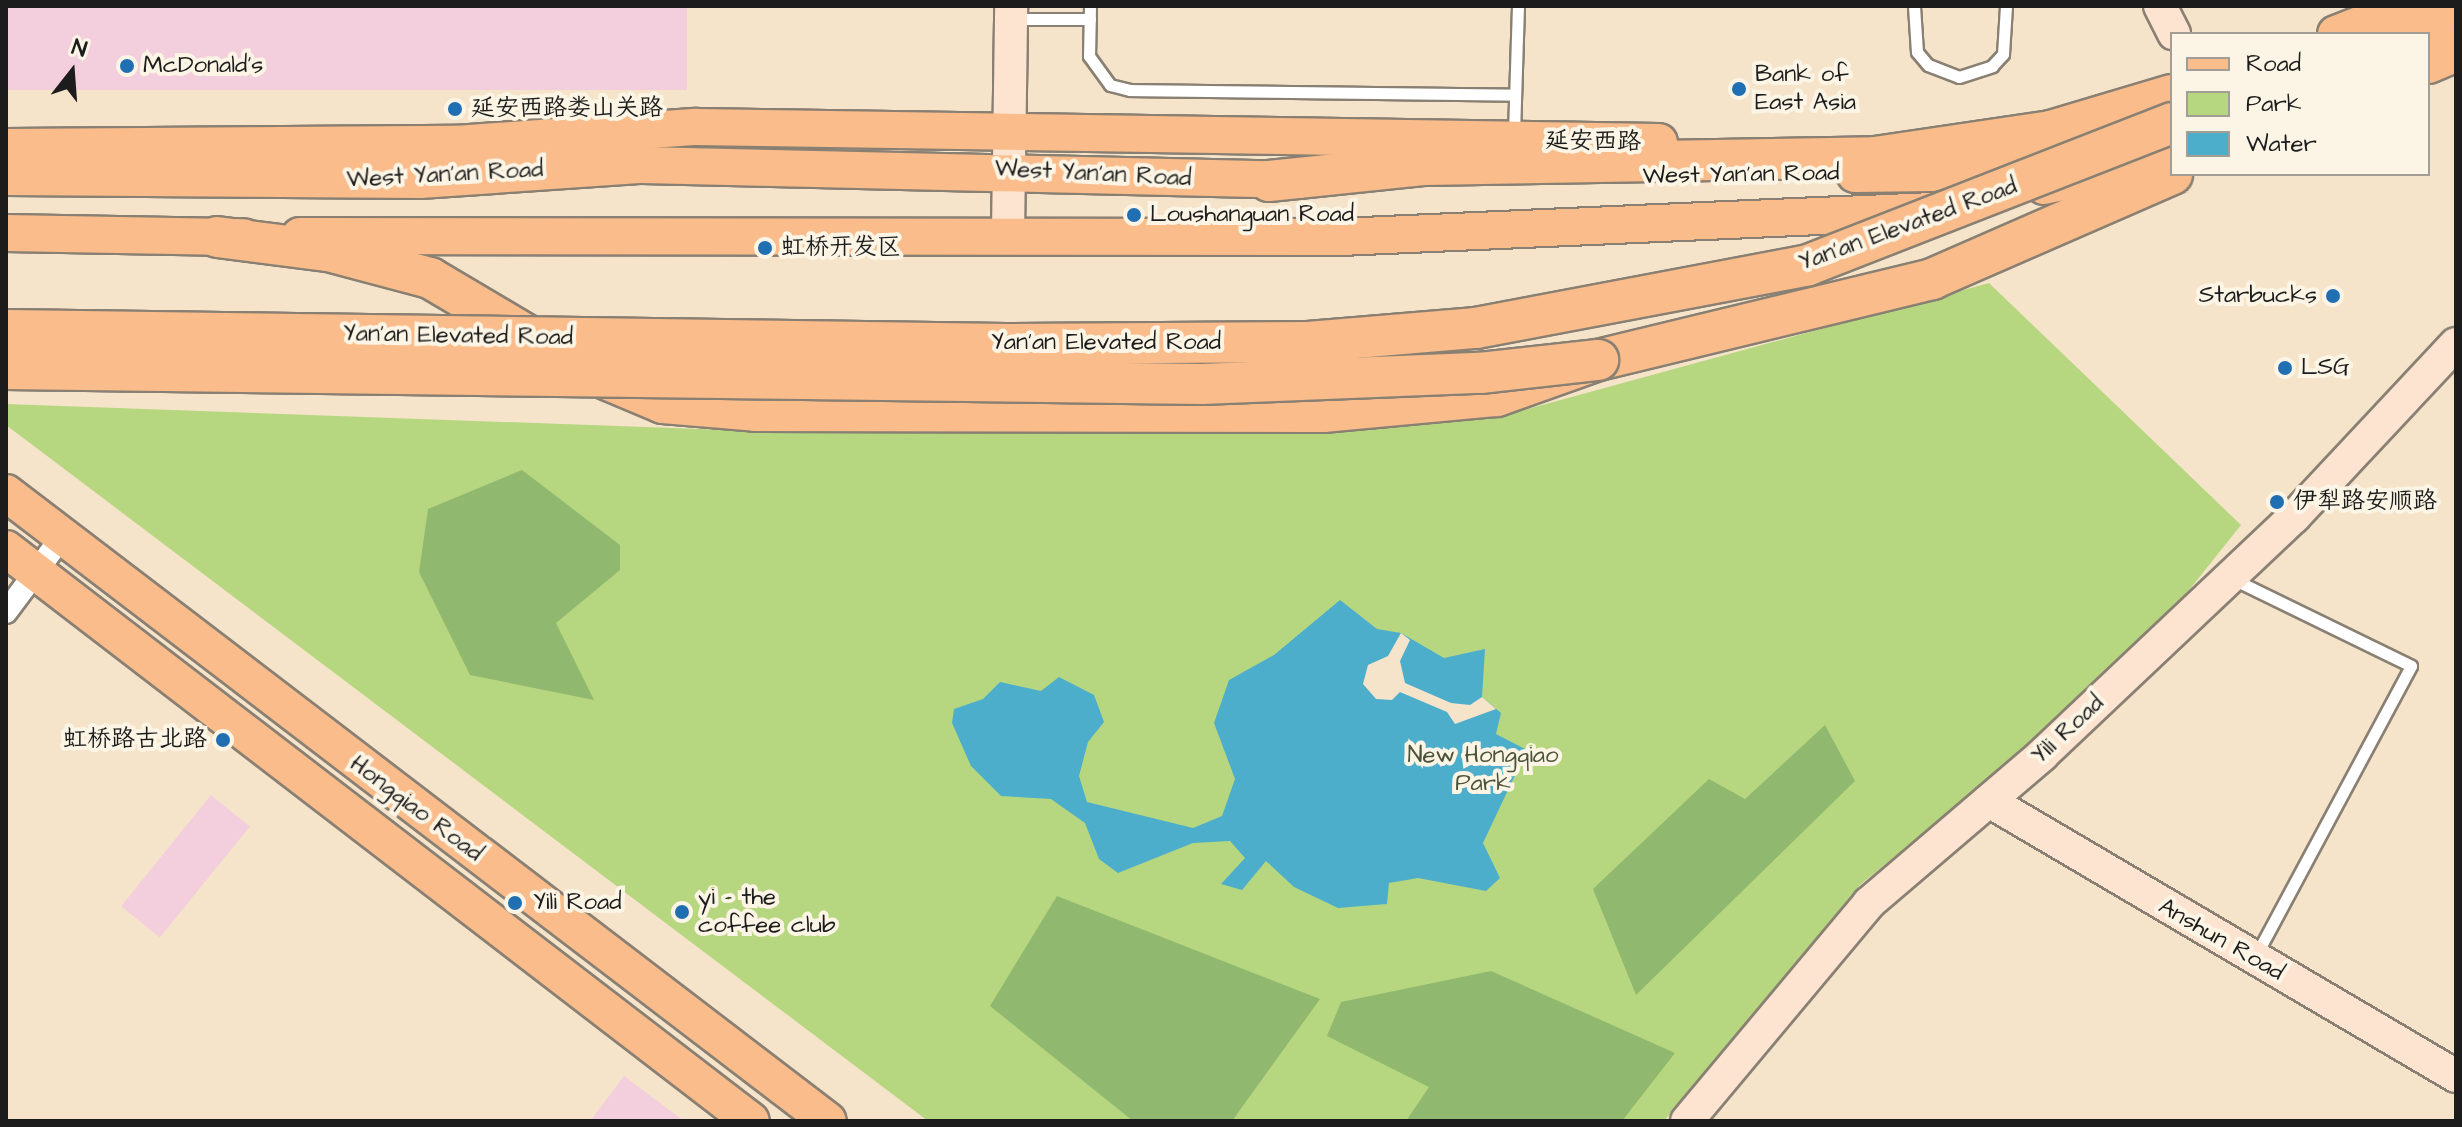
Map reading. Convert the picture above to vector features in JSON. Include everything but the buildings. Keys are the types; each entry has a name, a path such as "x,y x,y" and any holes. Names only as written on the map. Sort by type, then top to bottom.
{"highway":[{"path":"2392,32 2454,6"},
{"path":"2430,62 2456,51"},
{"path":"1269,181 1425,165 1875,157 2051,131 2170,96"},
{"name":"Yan'an Elevated Road","path":"6,330 1012,344 1308,342 1476,328 1808,265 2170,124"},
{"name":"Yan'an Elevated Road","path":"6,369 1202,384 1480,373 1598,360 1932,279 2170,175"},
{"path":"217,237 328,251 430,278 587,371 663,403 875,411 1323,412 1497,396 1598,360"}],"main road":[{"path":"2341,32 2407,6"},
{"path":"2380,32 2446,6"},
{"path":"2430,38 2456,28"},
{"path":"2430,78 2456,69"},
{"name":"延安西路","path":"1008,153 1514,141 1911,136 2170,81"},
{"name":"West Yan'an Road","path":"6,147 456,144 696,127 1008,153 1269,181 1931,173 2170,111"},
{"path":"2119,170 2170,143"},
{"name":"West Yan'an Road","path":"6,177 420,180 642,165 1008,153"},
{"name":"West Yan'an Road","path":"6,233 217,237 1008,234 1340,237 1925,212 2170,159"},
{"path":"6,495 44,536 42,550 18,561"},
{"name":"Hongqiao Road","path":"6,495 828,1121"},
{"name":"Hongqiao Road","path":"18,561 751,1121"}],"street":[{"path":"2160,6 2173,32"},
{"path":"1008,234 1011,13"},
{"name":"Yili Road","path":"1687,1121 1869,903 1989,801 2230,578 2456,344"},
{"path":"6,612 18,561 62,537"},
{"name":"Anshun Road","path":"1989,801 2456,1076"}],"lane":[{"path":"1090,6 1089,56 1110,85 1130,90 1515,95"},
{"path":"1514,141 1518,6"},
{"path":"1914,6 1917,52 1928,65 1959,77 1992,66 2003,54 2006,6"},
{"path":"1011,13 1090,19"},
{"path":"2230,578 2411,666 2254,959"}],"shaded area":[{"path":"6,6 687,6 687,90 6,90"},
{"path":"211,795 250,826 160,938 121,906"},
{"path":"624,1076 684,1121 590,1121"}],"green space":[{"name":"New Hongqiao Park","path":"1989,283 2241,525 2130,664 1860,885 1664,1121 928,1121 6,425 6,404 727,430 1118,429 1495,418"},
{"path":"522,470 620,545 620,570 556,623 594,700 470,675 419,572 428,509"},
{"path":"1825,725 1855,781 1636,995 1593,889 1709,779 1745,799"},
{"path":"1057,896 1320,999 1232,1121 1133,1121 990,1006"},
{"path":"1491,971 1675,1053 1622,1121 1406,1121 1429,1087 1327,1036 1341,1002"}],"water":[{"path":"1340,600 1377,629 1401,633 1444,658 1485,649 1482,697 1501,713 1496,734 1527,750 1483,843 1500,878 1486,891 1418,878 1389,883 1387,904 1338,908 1294,887 1266,861 1242,890 1221,884 1245,858 1230,841 1193,843 1118,873 1099,859 1085,823 1051,799 1001,796 971,766 952,723 954,709 983,699 1000,682 1041,691 1059,677 1094,695 1104,722 1088,742 1079,776 1087,802 1193,828 1222,816 1235,779 1214,723 1229,680 1274,655"}],"pier":[{"path":"1401,633 1410,640 1400,661 1405,683 1451,703 1470,705 1482,697 1496,709 1455,724 1447,712 1400,692 1392,700 1376,699 1363,684 1368,665 1388,656"}],"place":[{"name":"McDonald's","path":"127,66"},
{"name":"Bank of East Asia","path":"1739,89"},
{"name":"延安西路娄山关路","path":"455,109"},
{"name":"Loushanguan Road","path":"1134,215"},
{"name":"虹桥开发区","path":"765,248"},
{"name":"Starbucks","path":"2333,296"},
{"name":"LSG","path":"2285,368"},
{"name":"伊犁路安顺路","path":"2277,502"},
{"name":"虹桥路古北路","path":"223,740"},
{"name":"Yili Road","path":"515,903"},
{"name":"yi - the coffee club","path":"682,912"}]}
